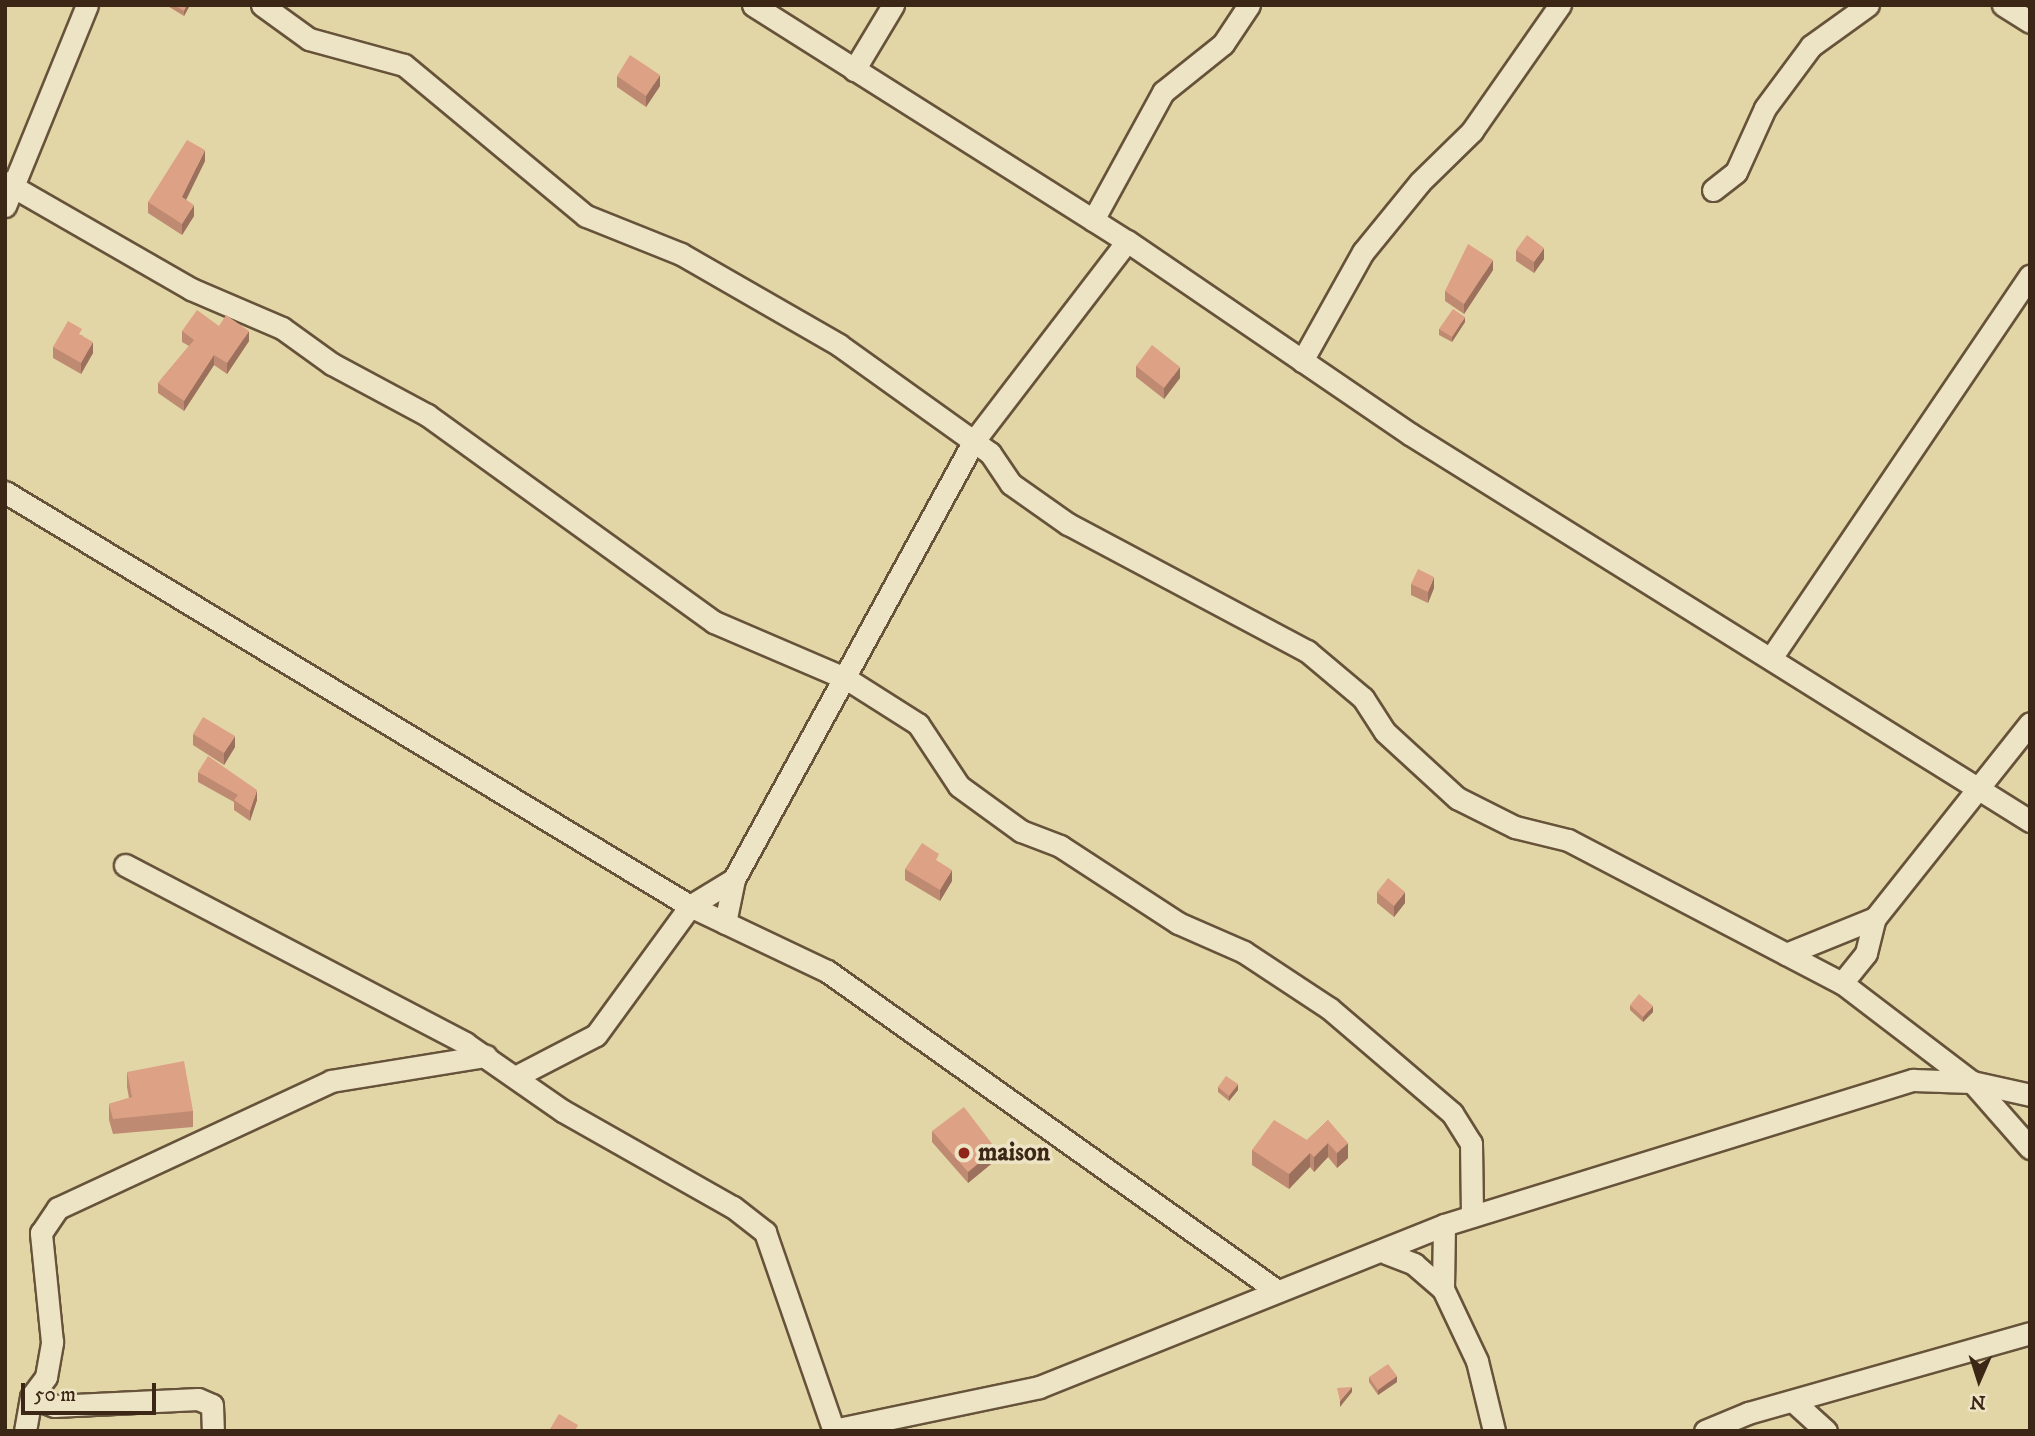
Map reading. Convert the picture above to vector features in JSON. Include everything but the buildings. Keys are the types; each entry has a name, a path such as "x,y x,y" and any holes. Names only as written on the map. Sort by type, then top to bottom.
{"street":[{"path":"5,206 87,5"},
{"path":"262,5 309,39 404,65 586,216 681,254 816,331 990,453 1011,484 1068,524 1307,651 1363,698 1385,732 1457,798 1515,827 1568,840 1842,983 1972,1082 2030,1148"},
{"path":"753,5 1127,241 1302,361 2030,821"},
{"path":"854,70 892,5"},
{"path":"1093,220 1163,92 1223,44 1249,5"},
{"path":"1302,361 1363,252 1420,182 1472,131 1560,5"},
{"path":"1713,190 1736,172 1765,108 1811,47 1868,5"},
{"path":"2003,5 2030,22"},
{"path":"12,184 191,289 282,328 332,365 427,415 714,622 848,679 918,724 959,786 1011,823 1060,846 1178,923 1244,952 1416,1077 1471,1143 1472,1216"},
{"path":"725,923 734,879 848,679 914,540 973,442 1127,241"},
{"path":"1771,657 2030,276"},
{"path":"5,492 690,905 827,971 1273,1288"},
{"path":"1842,983 1866,953 1875,918 1982,789 2030,723"},
{"path":"125,865 486,1056 515,1077 765,1232 834,1431 1039,1387 1228,1315 1273,1288 1386,1253 1444,1224 1913,1080 1972,1082 2030,1095"},
{"path":"515,1077 596,1035 690,905 734,879"},
{"path":"1786,954 1875,918"},
{"path":"25,1431 31,1397 46,1377 52,1342 41,1233 58,1208 331,1081 486,1056"},
{"path":"1443,1289 1444,1224"},
{"path":"1386,1253 1414,1264 1443,1289 1477,1361 1494,1431"},
{"path":"1705,1431 2030,1333"},
{"path":"31,1397 54,1406 198,1399 212,1405 213,1431"},
{"path":"1794,1402 1826,1431"}],"place":[{"name":"maison","path":"964,1153"}]}
